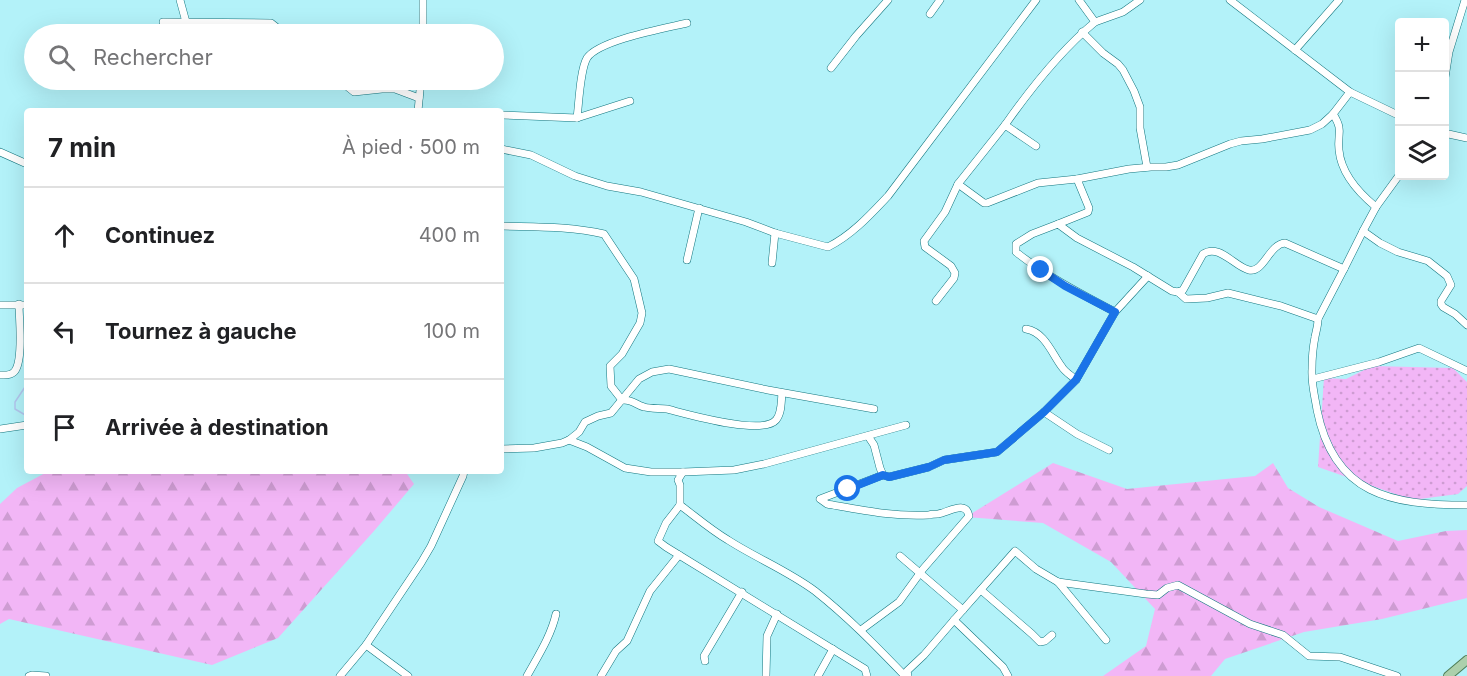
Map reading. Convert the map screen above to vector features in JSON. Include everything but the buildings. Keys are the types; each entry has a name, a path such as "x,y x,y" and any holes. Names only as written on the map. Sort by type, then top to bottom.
{"main road":[{"path":"1448,676 1467,660"}],"street":[{"path":"180,0 186,22"},
{"path":"423,0 423,24"},
{"path":"831,68 888,0"},
{"path":"930,14 940,0"},
{"path":"504,150 531,154 575,176 607,186 641,192 699,208 760,226 775,233 828,247 841,241 888,196 1036,0"},
{"path":"1078,0 1095,22"},
{"path":"936,301 954,278 955,273 951,266 925,248 924,241 945,212 958,184 1039,80 1082,32 1095,22 1123,12 1140,0"},
{"path":"1230,0 1350,92 1395,114"},
{"path":"1295,50 1339,0"},
{"path":"1446,72 1449,52 1465,3"},
{"path":"163,22 272,24"},
{"path":"577,118 584,68 587,58 594,51 608,44 687,23"},
{"path":"1082,32 1118,64 1134,91 1140,107 1140,128 1147,167"},
{"path":"352,90 354,92 373,90"},
{"path":"398,90 419,98"},
{"path":"418,108 419,90"},
{"path":"958,184 984,203 1038,183 1147,167 1178,165 1241,141 1310,130 1322,124 1333,114 1350,92"},
{"path":"504,116 577,118 630,101"},
{"path":"1333,114 1340,123 1338,147 1344,167 1359,192 1376,207"},
{"path":"1005,125 1036,146"},
{"path":"1449,134 1467,138"},
{"path":"0,152 24,163"},
{"path":"1077,179 1089,208 1088,212 1032,234 1016,244 1016,252 1065,286 1115,312"},
{"path":"1396,180 1376,207 1318,319 1312,379 1322,432 1336,461 1346,473 1373,492 1391,498 1423,503 1467,505"},
{"path":"687,260 699,208"},
{"path":"1058,224 1077,238 1172,291 1178,292 1186,299 1228,294 1281,306 1318,319"},
{"path":"504,226 585,229 604,234 620,256 634,279 642,313 640,323 622,354 610,366 611,386 622,400"},
{"path":"1363,231 1398,252 1428,261 1447,276 1451,285 1441,304 1467,325"},
{"path":"772,263 775,233"},
{"path":"1178,292 1183,290 1203,254 1208,251 1215,251 1249,270 1255,270 1276,245 1285,243 1344,269"},
{"path":"861,630 899,602 920,573 969,516 969,512 960,507 937,514 909,516 827,504 820,499 883,475 889,477 929,467 944,460 997,452 1044,412 1076,380 1115,312 1148,276"},
{"path":"0,305 23,304 20,355 17,367 10,375 0,375"},
{"path":"1026,330 1033,330 1044,340 1062,368 1076,380"},
{"path":"1312,379 1379,362 1419,348 1467,371"},
{"path":"504,449 562,444 579,432 585,422 611,413 639,379 652,372 669,369 782,393 874,409"},
{"path":"622,400 630,399 644,407 734,424 758,426 777,420 782,393"},
{"path":"1044,412 1077,434 1109,450"},
{"path":"0,429 24,425"},
{"path":"569,440 625,468 651,472 734,470 906,425"},
{"path":"868,436 874,445 883,475"},
{"path":"682,472 678,480 680,505 666,523 658,541 865,669 867,676"},
{"path":"340,676 366,645 431,546 463,474"},
{"path":"680,505 726,539 790,574 814,590 861,630 906,676 907,671 924,655 1015,551 1036,568 1059,582 1106,640"},
{"path":"601,676 616,651 627,642 650,591 679,555"},
{"path":"900,556 963,610"},
{"path":"1059,582 1152,595 1158,595 1167,588 1178,585 1250,624 1283,635 1309,656 1340,657 1397,676"},
{"path":"981,590 1040,642 1052,635"},
{"path":"705,661 705,656 742,592"},
{"path":"527,676 547,641 556,614"},
{"path":"766,676 767,636 777,614"},
{"path":"954,620 1003,667 1008,676"},
{"path":"366,645 408,676"},
{"path":"818,676 833,649"},
{"path":"29,676 46,676"}],"green space":[{"path":"1372,366 1453,368 1467,382 1467,486 1458,494 1412,500 1318,467 1324,378 1346,379"},
{"path":"1053,463 1127,489 1255,476 1273,463 1288,488 1319,507 1398,541 1446,531 1467,530 1467,598 1382,619 1304,632 1225,659 1211,676 1103,676 1146,646 1155,609 1111,562 1043,523 966,517"},
{"path":"43,474 407,474 414,484 278,638 212,665 9,619 0,624 0,504 17,488"}],"waterway":[{"path":"24,388 15,402 15,409 24,414"}],"route":[{"path":"848,489 883,475 889,477 929,467 944,460 997,452 1044,412 1076,380 1115,312 1065,286 1041,270"}]}
